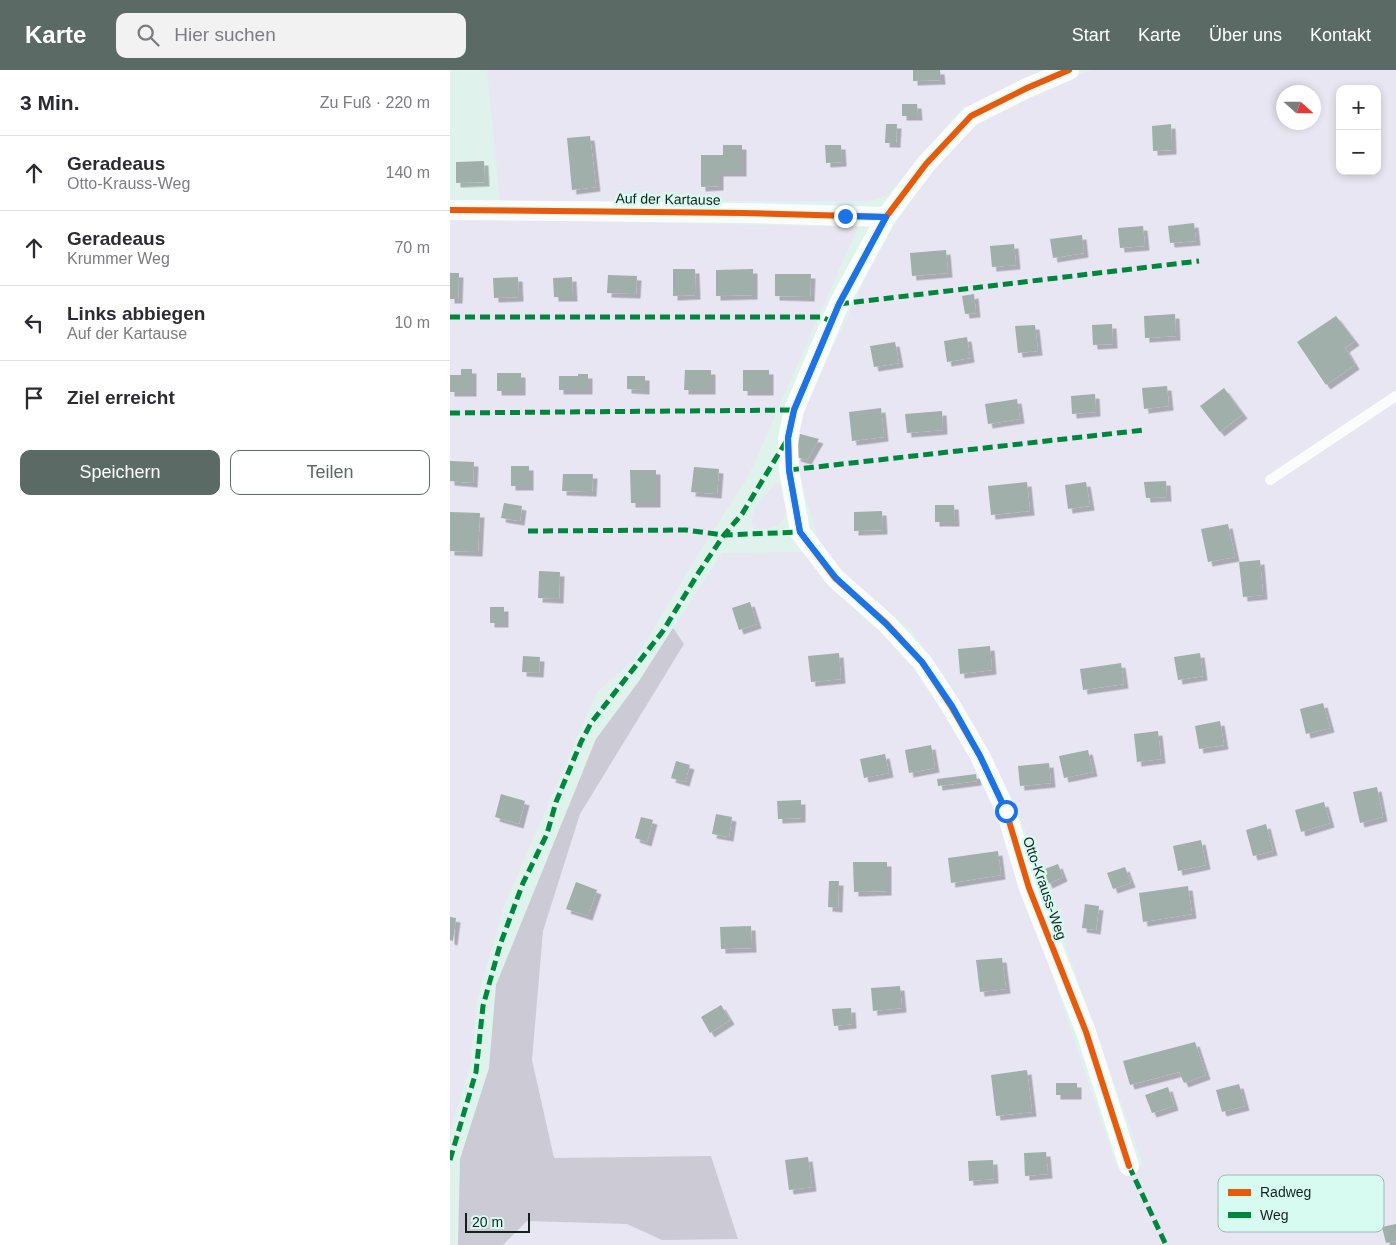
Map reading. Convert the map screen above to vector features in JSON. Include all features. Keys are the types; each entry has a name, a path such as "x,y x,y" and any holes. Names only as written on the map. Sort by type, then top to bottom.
{"street":[{"name":"Otto-Krauss-Weg","path":"1069,70 970,116 926,164 886,217 839,304 794,410 788,438 789,470 800,532 836,578 886,624 922,662 952,706 980,756 1003,803 1029,888 1086,1032 1129,1166"},
{"name":"Auf der Kartause","path":"450,210 743,213 886,217"}],"lane":[{"path":"1270,480 1396,396"}],"shaded area":[{"path":"487,70 1052,70 1011,103 1092,70 1396,70 1396,1245 503,1245 527,1221 627,1224 662,1240 738,1238 711,1156 554,1158 532,1060 543,931 580,814 684,644 673,628 722,553 804,552 840,595 907,656 962,735 1002,824 1117,1168 1143,1165 1022,822 988,750 949,683 911,630 844,578 820,547 794,454 807,403 867,275 893,227 921,185 968,129 965,105 887,196 868,201 500,201"},
{"path":"450,218 858,227 749,475 635,659 597,692 504,906 477,1000 470,1065 450,1133"},
{"path":"776,483 779,483 784,492 787,510 784,517 780,523 773,527 764,529 753,527 752,515 755,509"},
{"path":"673,628 684,644 580,814 543,931 532,1060 554,1158 711,1156 738,1239 662,1240 627,1224 527,1221 503,1245 458,1245 460,1159 489,1068 496,985 596,739 639,681"}],"building":[{"path":"913,70 940,70 941,80 913,81"},
{"path":"902,104 917,104 918,116 902,116"},
{"path":"886,124 897,124 896,143 885,143"},
{"path":"1171,124 1172,150 1153,151 1152,126"},
{"path":"590,136 596,187 572,190 567,138"},
{"path":"723,145 742,145 742,172 719,172 719,186 701,187 701,155 723,155"},
{"path":"825,145 841,145 842,162 826,163"},
{"path":"484,161 485,182 456,183 456,162"},
{"path":"1194,223 1196,241 1170,243 1168,226"},
{"path":"1143,226 1145,246 1120,248 1118,228"},
{"path":"1082,235 1084,253 1053,258 1050,239"},
{"path":"1014,244 1016,265 992,267 990,246"},
{"path":"946,250 948,273 912,276 910,253"},
{"path":"673,269 695,269 696,295 673,296"},
{"path":"753,269 753,295 716,296 716,270"},
{"path":"450,273 459,273 458,299 450,299"},
{"path":"775,274 811,274 810,297 775,296"},
{"path":"608,275 637,276 636,294 607,293"},
{"path":"518,277 519,297 494,298 493,278"},
{"path":"572,277 573,297 554,297 553,278"},
{"path":"974,294 976,313 965,314 962,296"},
{"path":"1175,314 1176,336 1145,338 1144,316"},
{"path":"1336,316 1355,341 1345,348 1355,365 1326,385 1297,342"},
{"path":"1112,324 1113,344 1093,345 1092,325"},
{"path":"1035,325 1038,351 1018,353 1015,326"},
{"path":"967,337 970,358 947,362 944,341"},
{"path":"895,342 899,363 874,367 870,346"},
{"path":"461,369 472,369 472,392 450,392 450,375 461,375"},
{"path":"685,370 711,370 711,390 684,390"},
{"path":"743,370 769,370 769,391 743,391"},
{"path":"497,373 521,373 521,391 497,391"},
{"path":"578,374 588,374 588,390 559,390 559,376 578,376"},
{"path":"627,376 645,376 645,390 627,389"},
{"path":"1167,386 1169,406 1144,409 1142,388"},
{"path":"1224,388 1243,414 1220,432 1200,406"},
{"path":"1095,394 1096,412 1072,414 1071,396"},
{"path":"1017,399 1020,419 988,424 985,404"},
{"path":"881,408 884,437 852,441 849,412"},
{"path":"942,411 943,430 907,433 905,414"},
{"path":"800,434 819,439 807,460 796,457"},
{"path":"450,461 474,462 473,483 450,481"},
{"path":"511,466 529,466 529,486 511,486"},
{"path":"694,467 719,469 717,494 691,492"},
{"path":"630,470 656,470 656,503 631,503"},
{"path":"563,474 593,474 592,492 562,491"},
{"path":"1166,481 1167,497 1146,498 1144,482"},
{"path":"1027,482 1030,511 991,515 988,486"},
{"path":"1086,482 1090,506 1068,509 1065,485"},
{"path":"504,503 522,506 520,521 501,518"},
{"path":"935,505 954,505 955,522 935,522"},
{"path":"882,511 883,530 854,531 854,512"},
{"path":"450,512 480,513 478,552 450,551"},
{"path":"1228,524 1235,557 1208,562 1201,529"},
{"path":"1260,560 1263,595 1243,597 1239,562"},
{"path":"539,571 560,572 559,599 538,598"},
{"path":"750,602 757,624 739,630 732,608"},
{"path":"490,607 504,607 504,623 490,623"},
{"path":"990,646 992,670 960,674 958,649"},
{"path":"839,653 841,679 811,682 808,656"},
{"path":"1200,653 1203,676 1178,680 1174,657"},
{"path":"523,656 540,657 539,673 522,672"},
{"path":"1121,663 1124,684 1083,690 1080,669"},
{"path":"1323,703 1330,728 1306,734 1300,709"},
{"path":"1220,721 1224,745 1199,749 1195,726"},
{"path":"1158,731 1161,759 1137,762 1134,734"},
{"path":"931,745 935,768 909,773 905,750"},
{"path":"1088,750 1093,772 1064,778 1059,756"},
{"path":"885,754 889,773 864,778 860,759"},
{"path":"676,761 690,765 685,782 671,778"},
{"path":"1049,763 1051,783 1020,786 1018,766"},
{"path":"976,774 977,781 938,786 937,779"},
{"path":"1377,787 1383,817 1360,823 1353,792"},
{"path":"501,794 525,801 519,824 495,817"},
{"path":"801,800 801,818 778,819 777,801"},
{"path":"1324,802 1330,823 1301,832 1295,810"},
{"path":"716,814 732,817 729,837 712,834"},
{"path":"641,817 653,820 647,842 635,838"},
{"path":"1266,824 1273,851 1253,856 1246,830"},
{"path":"1201,840 1206,865 1178,871 1173,846"},
{"path":"998,851 1001,875 951,883 948,858"},
{"path":"853,862 887,862 887,891 854,892"},
{"path":"1058,864 1063,877 1048,884 1042,870"},
{"path":"1125,867 1131,883 1113,889 1107,873"},
{"path":"829,881 839,881 838,908 828,907"},
{"path":"576,882 597,890 588,916 566,909"},
{"path":"1188,886 1192,914 1143,922 1139,893"},
{"path":"1085,904 1099,906 1096,930 1082,928"},
{"path":"450,917 456,918 453,941 450,940"},
{"path":"751,926 752,948 721,949 720,927"},
{"path":"1002,958 1006,989 980,992 976,960"},
{"path":"900,986 902,1008 873,1011 871,988"},
{"path":"721,1005 730,1020 710,1033 701,1017"},
{"path":"851,1008 852,1024 834,1026 832,1009"},
{"path":"1195,1042 1206,1075 1184,1083 1179,1072 1130,1085 1123,1061"},
{"path":"1027,1070 1032,1112 996,1116 991,1075"},
{"path":"1056,1083 1077,1083 1077,1095 1056,1095"},
{"path":"1239,1084 1245,1106 1222,1112 1216,1090"},
{"path":"1168,1087 1174,1106 1152,1113 1145,1095"},
{"path":"1046,1152 1048,1174 1025,1176 1024,1153"},
{"path":"808,1157 812,1187 789,1190 785,1160"},
{"path":"993,1160 994,1179 969,1181 968,1161"},
{"path":"1396,1224 1396,1241 1386,1243 1384,1227"}],"marked path":[{"path":"839,304 1199,261"},
{"path":"450,317 822,317 832,322"},
{"path":"450,413 794,410"},
{"path":"789,470 1144,430"},
{"path":"450,1160 476,1072 483,1006 500,945 523,883 547,834 556,802 581,742 591,723 663,631 699,572 724,535 742,514 787,440"},
{"path":"528,531 686,530 724,535 800,532"},
{"path":"1129,1166 1166,1245"}],"cycle path":[{"path":"1069,70 1027,88 971,116 926,164 886,217 839,304 794,410 788,438 789,470 800,532 835,578 886,623 922,662 951,706 980,756 1006,811 1029,888 1086,1032 1129,1166"},
{"path":"450,210 743,213 886,217"}],"route":[{"path":"845,216 886,217 839,304 794,410 788,438 789,470 800,532 836,578 886,624 922,662 952,706 980,756 1006,811"}]}
